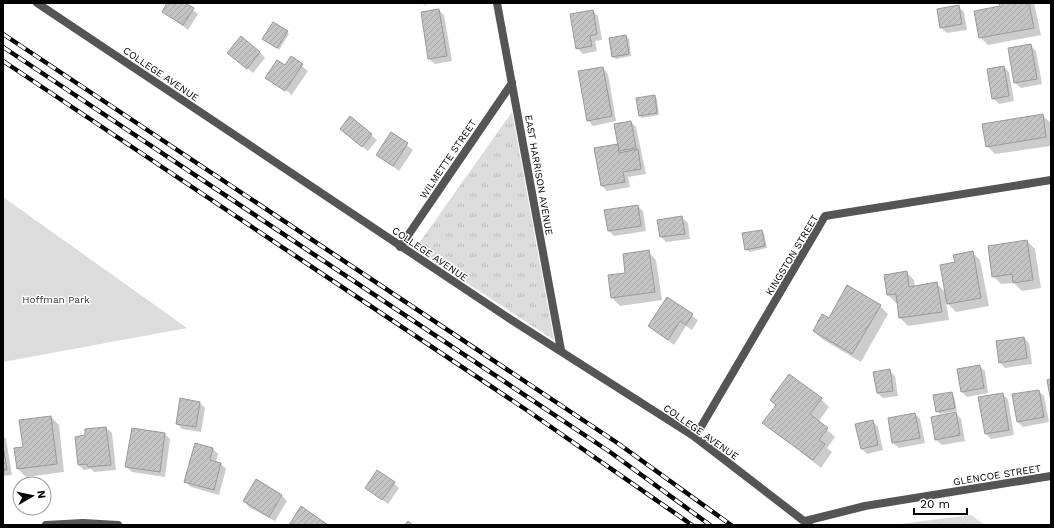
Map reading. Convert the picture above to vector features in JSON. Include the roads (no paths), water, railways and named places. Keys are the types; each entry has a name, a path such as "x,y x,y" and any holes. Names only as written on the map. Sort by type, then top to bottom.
{"street":[{"name":"COLLEGE AVENUE","path":"37,3 400,247 696,437 807,523"},
{"name":"EAST HARRISON AVENUE","path":"497,3 508,71 512,83 561,350"},
{"name":"WILMETTE STREET","path":"400,247 512,83"},
{"name":"KINGSTON STREET","path":"696,437 825,216 1051,180"},
{"name":"GLENCOE STREET","path":"807,523 865,506 1051,476"},
{"path":"46,525 82,523 118,525"}],"railway":[{"path":"3,34 616,442 731,525"},
{"path":"3,47 610,452 710,525"},
{"path":"3,61 528,411 692,525"}],"park label":[{"name":"Hoffman Park","path":"56,299"}]}
